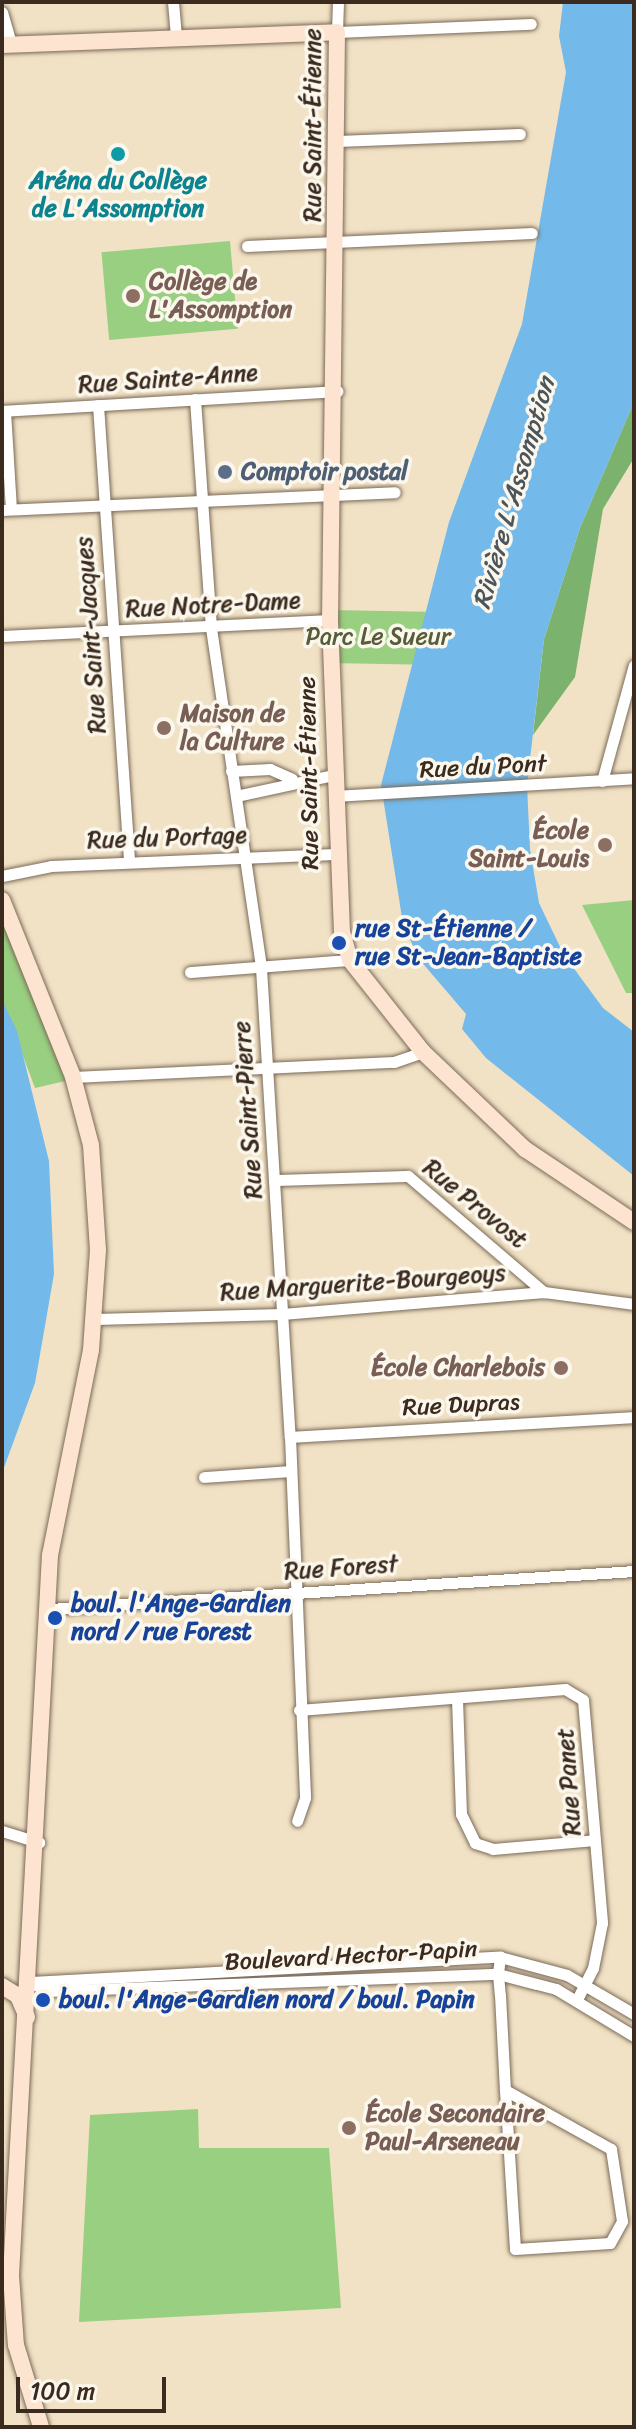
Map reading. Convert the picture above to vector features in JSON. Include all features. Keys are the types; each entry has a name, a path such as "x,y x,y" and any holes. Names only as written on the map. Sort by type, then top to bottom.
{"main road":[{"path":"7,45 337,32"},
{"name":"Rue Saint-Étienne","path":"337,32 337,391 330,620 336,903 350,960 423,1052 525,1149 634,1222"},
{"path":"2,900 73,1077 93,1162 95,1319 56,1510 33,1955 10,2298 20,2363 41,2427"},
{"path":"28,2019 18,1996 2,1984 33,1955"},
{"name":"Boulevard Hector-Papin","path":"2,1984 31,1982"}],"street":[{"path":"173,2 176,39"},
{"name":"Rue Saint-Étienne","path":"337,32 338,2"},
{"path":"2,12 7,45"},
{"path":"337,32 531,24"},
{"path":"336,141 520,134"},
{"path":"247,246 532,233"},
{"name":"Rue Sainte-Anne","path":"3,411 337,391"},
{"name":"Rue Saint-Pierre","path":"195,399 211,628 261,968 290,1437 293,1593 305,1798 297,1821"},
{"name":"Rue Saint-Jacques","path":"98,405 129,861"},
{"path":"3,411 6,510 104,503 204,503 395,492"},
{"name":"Rue Notre-Dame","path":"2,636 113,633 330,620"},
{"path":"602,781 634,665"},
{"path":"231,771 270,769 292,779"},
{"path":"236,796 271,792 292,779 333,775"},
{"name":"Rue du Pont","path":"334,796 634,778"},
{"name":"Rue du Portage","path":"2,876 129,861 335,854"},
{"path":"190,972 350,960"},
{"path":"73,1077 394,1062 423,1052"},
{"name":"Rue Provost","path":"274,1180 408,1176 544,1292"},
{"name":"Rue Marguerite-Bourgeoys","path":"95,1319 282,1314 544,1292 634,1304"},
{"name":"Rue Dupras","path":"290,1437 634,1417"},
{"path":"204,1477 289,1471"},
{"name":"Rue Forest","path":"50,1609 634,1571"},
{"name":"Rue Panet","path":"299,1710 565,1689 583,1700 602,1923 586,1984 577,1999"},
{"path":"457,1699 461,1814 475,1843 493,1849 595,1840"},
{"path":"2,1831 39,1842"},
{"path":"500,1957 498,1974 505,2090 515,2249 610,2243 622,2221 611,2149 505,2090"},
{"name":"Boulevard Hector-Papin","path":"31,1982 197,1969 500,1957 586,1984 634,2014"},
{"name":"Boulevard Hector-Papin","path":"197,1969 199,1987"},
{"name":"Boulevard Hector-Papin","path":"31,1982 46,1991 498,1974 577,1999 634,2036"}],"green space":[{"path":"230,241 238,329 109,340 101,252"},
{"path":"634,402 634,458 603,509 575,677 533,735 544,639 580,528"},
{"name":"Parc Le Sueur","path":"330,610 426,612 425,665 329,663"},
{"path":"2,900 74,1079 35,1088 2,1000"},
{"path":"634,900 634,993 626,993 582,905"},
{"path":"198,2109 199,2148 329,2148 341,2308 79,2322 90,2115"}],"water":[{"name":"Rivière L'Assomption","path":"563,2 634,2 634,402 580,528 544,639 527,785 530,849 539,903 564,955 603,1008 634,1032 634,1176 486,1058 462,1029 466,1014 419,959 403,924 381,785 449,522 522,324 566,72 559,36"},
{"path":"2,1000 17,1031 49,1161 54,1274 35,1383 2,1473"}],"place":[{"name":"Aréna du Collège de L'Assomption","path":"118,154"},
{"name":"Collège de L'Assomption","path":"133,296"},
{"name":"Comptoir postal","path":"225,472"},
{"name":"Maison de la Culture","path":"164,728"},
{"name":"École Saint-Louis","path":"605,845"},
{"name":"rue St-Étienne / rue St-Jean-Baptiste","path":"339,943"},
{"name":"École Charlebois","path":"561,1368"},
{"name":"boul. l'Ange-Gardien nord / rue Forest","path":"55,1618"},
{"name":"boul. l'Ange-Gardien nord / boul. Papin","path":"43,2000"},
{"name":"École Secondaire Paul-Arseneau","path":"349,2128"}]}
